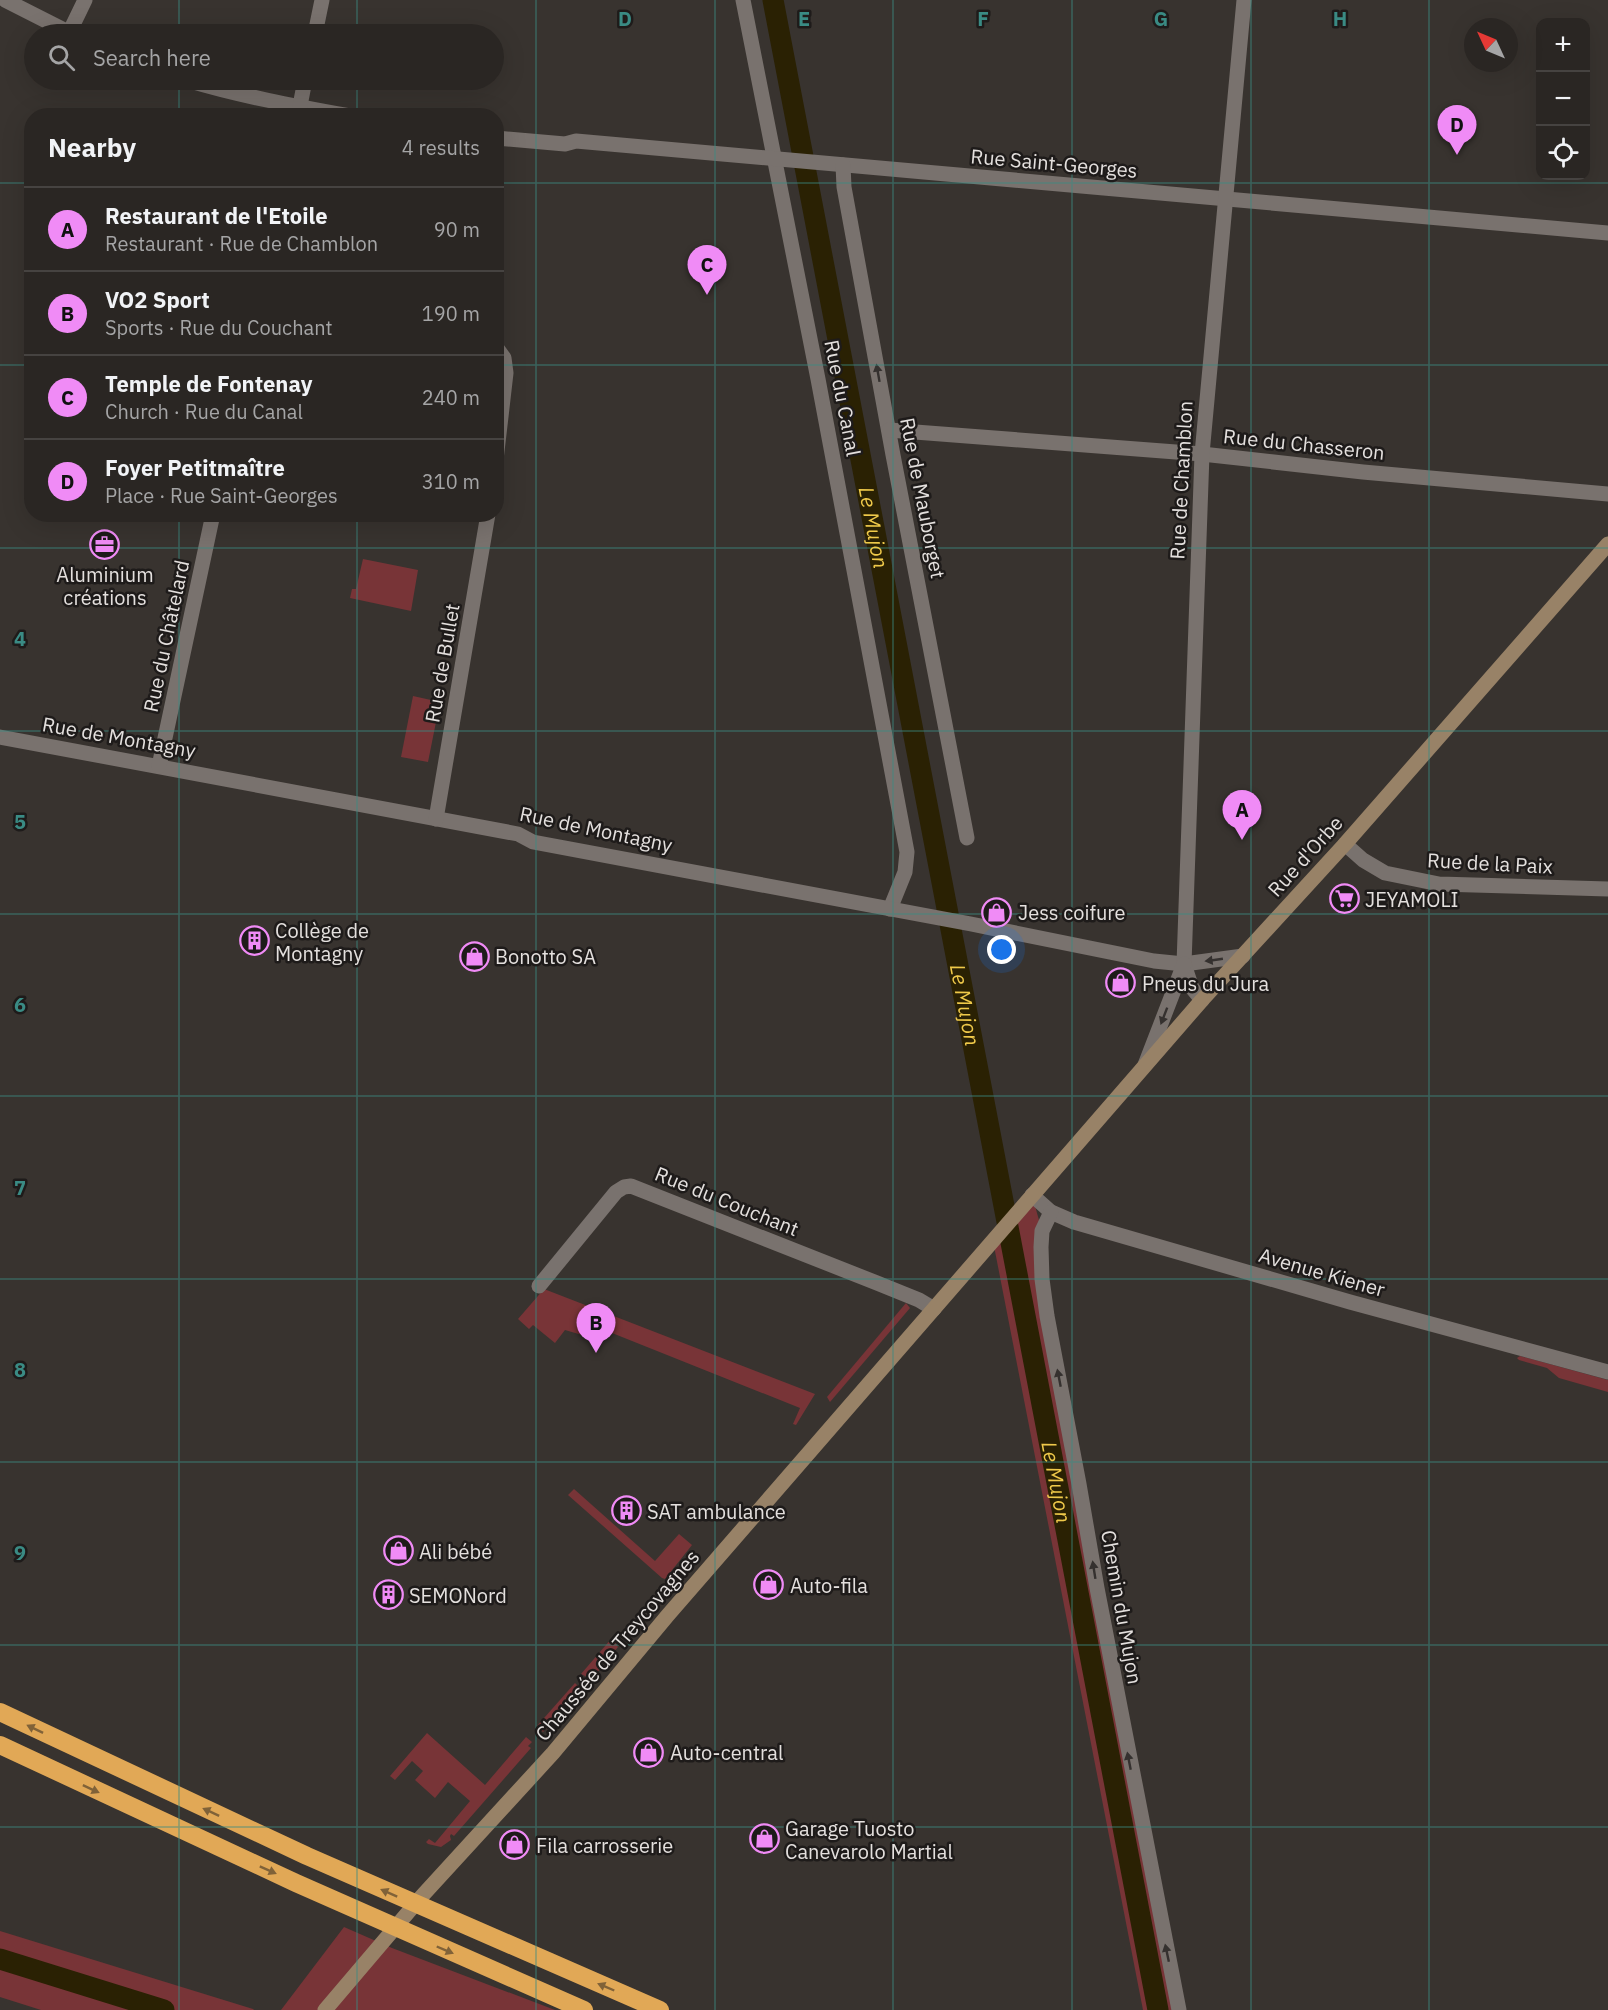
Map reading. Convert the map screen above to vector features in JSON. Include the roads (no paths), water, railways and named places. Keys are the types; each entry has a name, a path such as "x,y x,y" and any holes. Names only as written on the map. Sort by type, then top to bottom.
{"highway":[{"path":"0,1712 307,1856 660,2010"},
{"path":"0,1745 307,1888 584,2010"}],"main road":[{"name":"Rue d'Orbe","path":"1032,1195 1202,1000 1345,844 1608,544"},
{"name":"Chaussée de Treycovagnes","path":"325,2010 422,1896 553,1753 668,1615 1032,1195"}],"street":[{"path":"5,0 52,24"},
{"path":"75,24 85,0"},
{"path":"317,24 322,0"},
{"name":"Rue du Canal","path":"743,0 781,160 818,379 907,852 905,872 890,909"},
{"name":"Rue de Chamblon","path":"1144,1068 1184,964 1202,454 1244,0"},
{"path":"220,90 288,108"},
{"path":"300,108 303,90"},
{"name":"Rue Saint-Georges","path":"504,139 565,144 576,141 824,162 1608,233"},
{"name":"Rue de Mauborget","path":"843,165 844,188 888,430 967,838"},
{"path":"504,358 506,373 504,390"},
{"name":"Rue du Chasseron","path":"888,430 1202,454 1363,472 1608,494"},
{"name":"Rue du Châtelard","path":"159,766 211,522"},
{"name":"Rue de Bullet","path":"436,819 488,522"},
{"name":"Rue de Montagny","path":"0,737 518,834 533,842 925,915 1154,961 1184,964"},
{"name":"Rue de la Paix","path":"1345,844 1363,860 1385,873 1438,884 1608,889"},
{"path":"1184,964 1243,956"},
{"name":"Rue de Chamblon","path":"1184,964 1192,988 1202,1000"},
{"name":"Rue du Couchant","path":"539,1286 616,1192 631,1186 878,1282 920,1300 934,1309"},
{"name":"Avenue Kiener","path":"1032,1195 1051,1212 1074,1222 1350,1302 1608,1372"},
{"name":"Chemin du Mujon","path":"1051,1212 1042,1231 1041,1247 1047,1316 1105,1635 1179,2010"}],"waterway":[{"name":"Le Mujon","path":"773,0 1158,2010"},
{"path":"0,1959 164,2010"}],"place":[{"name":"Foyer Petitmaître","path":"1457,155"},
{"name":"Temple de Fontenay","path":"707,295"},
{"name":"Aluminium créations","path":"105,544"},
{"name":"Restaurant de l'Etoile","path":"1242,840"},
{"name":"JEYAMOLI","path":"1344,899"},
{"name":"Jess coifure","path":"997,912"},
{"name":"Collège de Montagny","path":"254,941"},
{"name":"Bonotto SA","path":"474,956"},
{"name":"Pneus du Jura","path":"1121,983"},
{"name":"VO2 Sport","path":"596,1353"},
{"name":"SAT ambulance","path":"626,1511"},
{"name":"Ali bébé","path":"398,1551"},
{"name":"Auto-fila","path":"769,1585"},
{"name":"SEMONord","path":"388,1595"},
{"name":"Auto-central","path":"649,1752"},
{"name":"Garage Tuosto Canevarolo Martial","path":"764,1839"},
{"name":"Fila carrosserie","path":"515,1845"}]}
